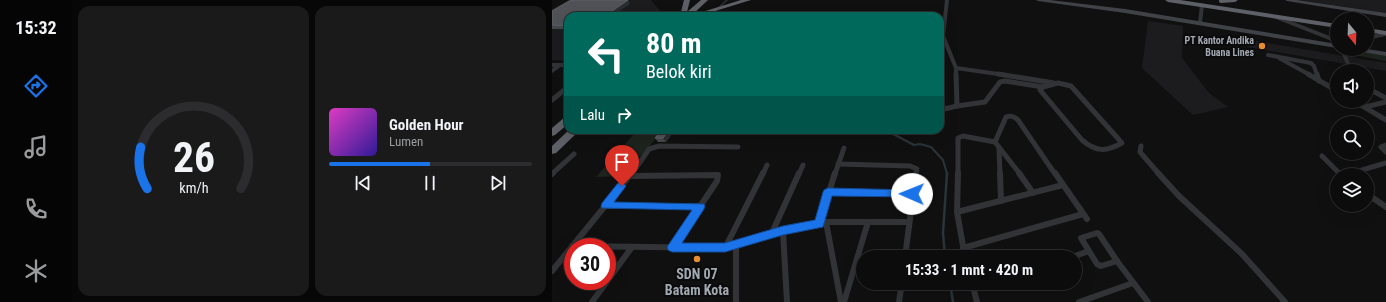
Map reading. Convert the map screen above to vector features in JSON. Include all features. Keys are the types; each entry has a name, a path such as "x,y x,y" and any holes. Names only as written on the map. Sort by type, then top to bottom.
{"highway":[{"path":"686,12 687,0"},
{"path":"691,12 705,0"},
{"path":"704,12 718,0"},
{"path":"708,12 720,7 749,0"},
{"path":"1168,0 1330,25"},
{"path":"1218,1 1235,0"},
{"path":"1218,1 1330,18"},
{"path":"1374,24 1386,26"},
{"path":"1374,31 1386,34"},
{"path":"552,133 564,122"},
{"path":"552,151 571,134"}],"street":[{"path":"944,27 947,0"},
{"path":"1038,0 1103,8 1330,45"},
{"path":"1287,0 1386,15"},
{"path":"1200,23 1202,5"},
{"path":"1272,16 1330,38"},
{"path":"1374,37 1386,34"},
{"path":"944,38 956,68 957,106"},
{"path":"1374,52 1386,54"},
{"path":"1268,55 1311,63 1314,66 1319,81"},
{"path":"1279,58 1330,87"},
{"path":"552,63 564,64"},
{"path":"552,63 564,64"},
{"path":"552,71 560,65"},
{"path":"956,68 1070,86 1120,138 1122,143 1098,150 1087,145 1040,90 1042,87"},
{"path":"944,109 985,102 1000,82 1005,81 1042,87 1058,83"},
{"path":"552,100 564,90"},
{"path":"1374,92 1386,98"},
{"path":"1374,105 1386,102"},
{"path":"1367,108 1386,120"},
{"path":"995,142 1006,117 1009,115 1015,117 1085,216 963,248 957,212 958,138 962,136 995,142 999,149 1014,165 1033,194"},
{"path":"1386,145 1381,148 1386,152"},
{"path":"579,238 606,206 649,149 654,146 738,147"},
{"path":"1141,146 1140,152 1180,196 1242,254 1285,302"},
{"path":"843,302 823,223 828,192 844,148"},
{"path":"999,149 1002,201"},
{"path":"552,174 574,154"},
{"path":"1322,156 1334,168"},
{"path":"1369,168 1386,163"},
{"path":"838,164 915,168 918,172 912,194 906,250"},
{"path":"725,248 767,165"},
{"path":"771,234 804,165"},
{"path":"629,176 715,174 718,176 717,181 672,247"},
{"path":"957,212 1033,194 1063,185"},
{"path":"828,192 912,194"},
{"path":"1374,199 1386,207"},
{"path":"606,206 700,206"},
{"path":"843,302 868,222"},
{"path":"616,247 725,248 783,230 823,223 909,222"},
{"path":"783,230 787,302"},
{"path":"1117,260 1098,266 1081,238 1097,233 1117,260 1148,302"},
{"path":"736,245 736,302"},
{"path":"592,302 632,247"},
{"path":"1082,254 1089,252"},
{"path":"552,271 564,256"},
{"path":"1079,302 1098,299 1134,283"},
{"path":"899,302 901,290"},
{"path":"974,290 977,302"}],"shaded area":[{"path":"568,0 651,0 661,12 564,12 564,60 552,60 552,9"},
{"path":"1299,0 1386,0 1386,13"},
{"path":"1148,21 1183,26 1182,58 1209,93 1228,107 1193,115 1142,68"},
{"path":"1249,40 1330,54 1330,56 1344,56 1386,63 1386,71 1374,69 1374,64 1346,64 1248,47"},
{"path":"1374,54 1386,56 1386,61 1360,56 1374,56"},
{"path":"634,134 659,135 623,176 596,177"}],"building":[{"path":"571,0 628,0 611,12 564,12 564,26 552,25 552,11"},
{"path":"658,134 666,134 663,138 655,138"}],"waterway":[{"path":"714,12 727,0"},
{"path":"892,134 914,145 920,144 931,147 943,160 947,174"},
{"path":"944,250 943,233 947,174"},
{"path":"951,290 953,302"}],"place":[{"name":"PT Kantor Andika Buana Lines","path":"1262,46"},
{"name":"SDN 07 Batam Kota","path":"697,259"}],"route":[{"path":"622,186 606,206 700,206 672,247 699,248 725,248 783,230 819,224 828,192 912,194"}]}
